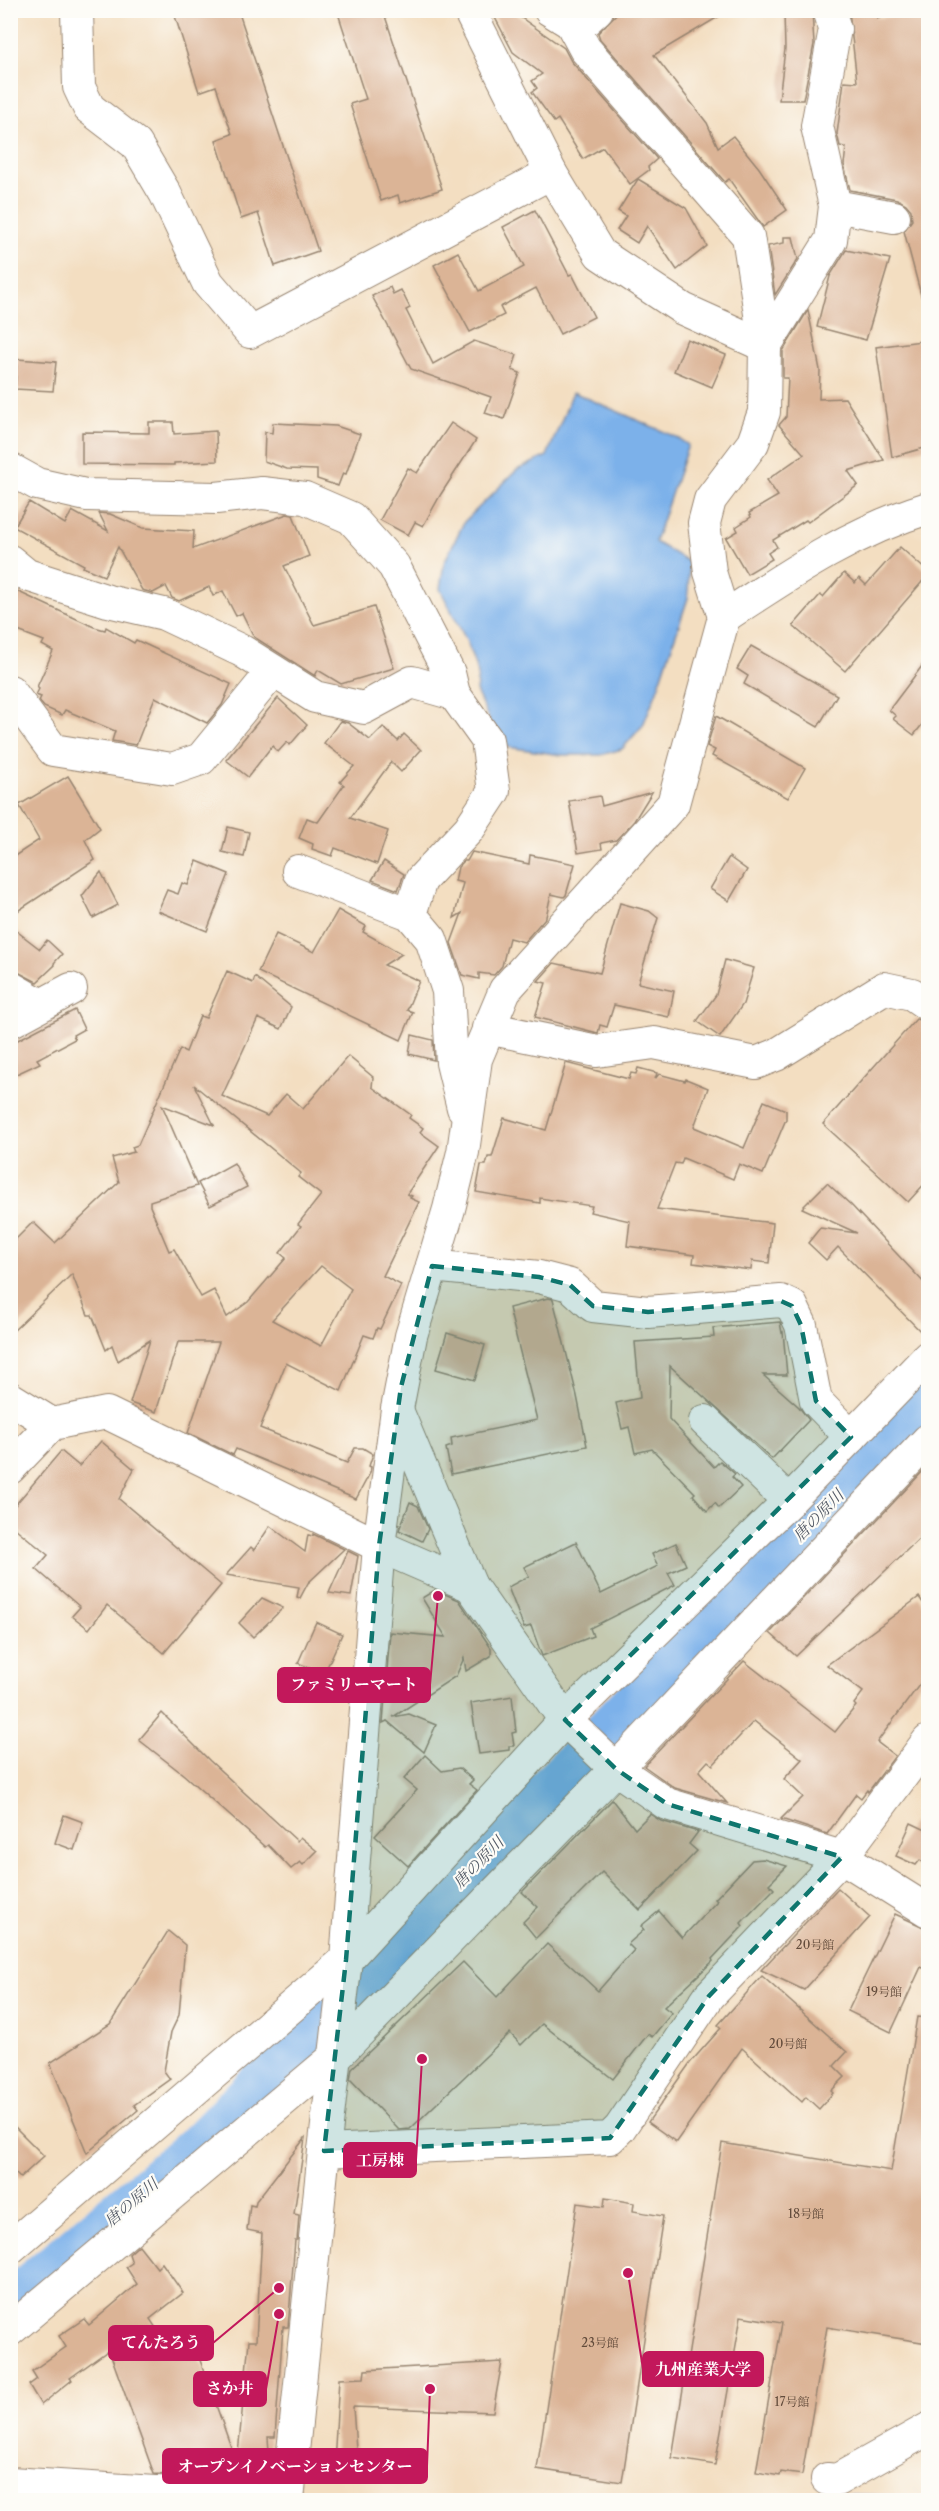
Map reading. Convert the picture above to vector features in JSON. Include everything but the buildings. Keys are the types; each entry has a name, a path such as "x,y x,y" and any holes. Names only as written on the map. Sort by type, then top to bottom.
{"street":[{"path":"77,10 80,87 90,108 136,144 165,193 208,283 250,332 551,173"},
{"path":"469,10 551,173 600,254 683,309 765,346"},
{"path":"10,2483 287,2500 345,1968 379,1546 397,1409 411,1336 458,1175 476,1059 488,1028 505,990 673,804 724,617 710,572 704,523 710,500 753,443 764,412 765,346 748,236 585,49 586,20 571,23 549,10"},
{"path":"765,346 831,240 835,206 817,126 835,29 829,10"},
{"path":"835,206 894,217"},
{"path":"10,469 37,484 86,495 216,498 262,493 305,498 351,518 394,566 448,673 454,694 487,740 494,791 469,829 421,880 410,914"},
{"path":"724,617 829,549 892,519 928,508"},
{"path":"10,561 27,575 108,601 164,614 242,651 315,697 364,708 412,682 454,694"},
{"path":"10,691 53,750 172,769 201,759 273,671"},
{"path":"298,871 410,914 431,939 448,991 452,1063 467,1124"},
{"path":"10,987 39,1004"},
{"path":"488,1028 597,1051 654,1043 756,1063 776,1055 884,988 912,994 928,1005"},
{"path":"10,1022 39,1004 71,989"},
{"path":"432,1266 539,1277 570,1285 593,1306 648,1312 781,1301 792,1306 801,1326 816,1401 851,1437"},
{"path":"10,2248 345,1968 570,1725 928,1358"},
{"path":"10,1398 52,1424"},
{"path":"397,1409 471,1586 570,1725 609,1762 667,1804 842,1857 928,1911"},
{"path":"10,1468 52,1424 107,1413 379,1546 471,1586"},
{"path":"705,1421 789,1501"},
{"path":"10,2330 336,2048 609,1762 928,1440"},
{"path":"324,2151 610,2138 620,2128 709,1996 842,1857 928,1742"},
{"path":"827,2479 837,2480 928,2429"}],"highlighted area":[{"path":"432,1266 539,1277 570,1285 593,1306 648,1312 781,1301 792,1306 801,1325 816,1401 851,1437 565,1720 616,1769 667,1804 842,1857 709,1996 610,2138 324,2151 346,1960 379,1546 401,1387"}],"water":[{"path":"573,392 676,437 688,445 655,542 689,562 688,598 643,725 622,749 601,755 561,755 508,747 496,735 476,691 478,674 467,642 440,589 444,563 464,522 517,470 547,456"}],"waterway":[{"name":"唐の原川","path":"10,2303 203,2142 928,1403"},
{"path":"852,2498 906,2500"}],"place":[{"name":"ファミリーマート","path":"438,1596"},
{"name":"工房棟","path":"422,2059"},
{"name":"九州産業大学","path":"628,2273"},
{"name":"てんたろう","path":"279,2288"},
{"name":"さか井","path":"279,2314"},
{"name":"オープンイノベーションセンター","path":"430,2389"}]}
